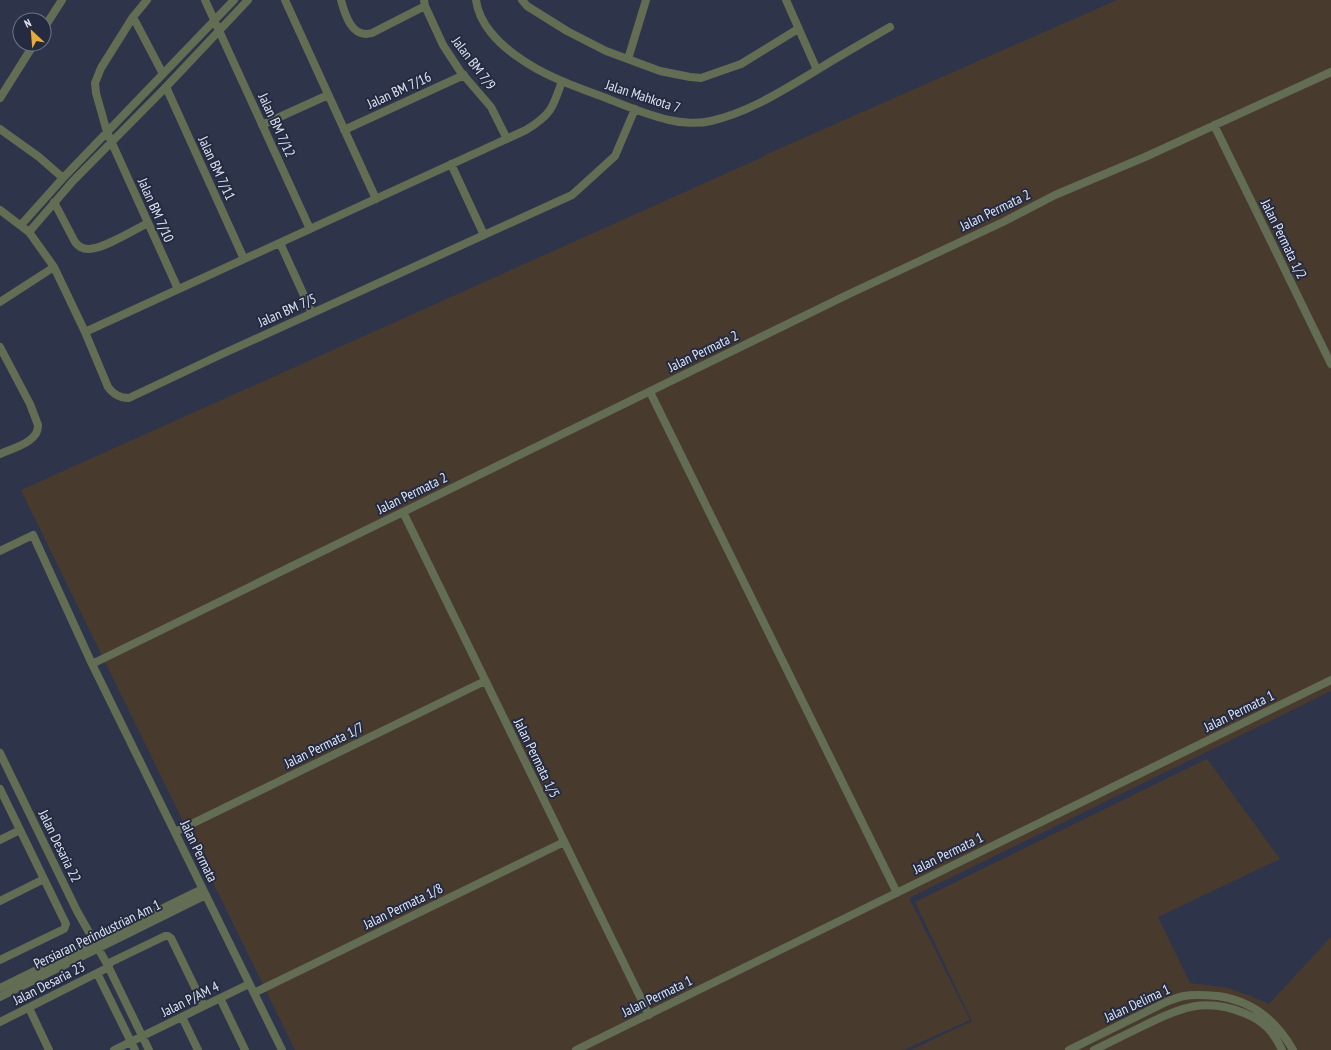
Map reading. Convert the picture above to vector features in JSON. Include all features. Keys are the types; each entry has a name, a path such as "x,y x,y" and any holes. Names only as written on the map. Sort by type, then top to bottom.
{"street":[{"path":"52,16 62,0"},
{"name":"Jalan BM 7/10","path":"147,0 133,17 101,68 96,83 98,104 107,132 178,289"},
{"name":"Jalan BM 7/12","path":"205,0 310,229"},
{"path":"21,225 63,178 234,0"},
{"path":"29,232 54,202 220,31 248,0"},
{"path":"285,0 376,199"},
{"path":"341,0 345,15 351,24 360,33 367,34 424,3"},
{"name":"Jalan Mahkota 7","path":"476,0 481,16 489,30 516,56 526,63 562,81 635,109 670,120 692,123 708,122 744,111 783,90 890,27"},
{"path":"522,0 527,6 567,31 606,52 660,71 690,77 701,78 741,64 798,29"},
{"path":"628,59 646,0"},
{"path":"786,0 817,70"},
{"name":"Jalan BM 7/9","path":"424,3 443,45 452,60 491,107 507,139"},
{"path":"133,17 162,74"},
{"path":"0,98 29,52"},
{"name":"Jalan Permata 2","path":"92,664 849,294 1003,222 1056,195 1145,157 1331,72"},
{"name":"Jalan BM 7/16","path":"344,130 464,75"},
{"path":"84,332 526,130 537,124 547,115 554,104 562,81"},
{"name":"Jalan BM 7/11","path":"166,87 244,259"},
{"path":"262,125 328,95"},
{"name":"Jalan BM 7/5","path":"0,210 29,232 54,267 108,387 119,396 127,398 572,195 615,156 635,109"},
{"name":"Jalan Permata 1/2","path":"1214,125 1331,364"},
{"path":"0,130 39,157 63,178"},
{"path":"452,164 484,235"},
{"path":"54,202 75,242 79,247 86,249 92,249 107,243 148,223"},
{"path":"280,243 312,313"},
{"path":"0,302 54,267"},
{"path":"0,347 30,404 38,425 38,429 33,438 0,454"},
{"path":"650,392 897,893"},
{"name":"Jalan Permata 1/5","path":"403,512 649,1015"},
{"name":"Jalan Permata","path":"0,551 33,535 92,664 282,1050"},
{"name":"Jalan Permata 1","path":"576,1050 1331,680"},
{"name":"Jalan Permata 1/7","path":"175,832 485,681"},
{"name":"Jalan Desaria 22","path":"0,753 77,911 108,965 149,1050"},
{"path":"0,789 66,924 64,929 0,960"},
{"path":"0,840 20,830"},
{"name":"Jalan Permata 1/8","path":"254,993 564,842"},
{"path":"0,901 44,879"},
{"name":"Persiaran Perindustrian Am 1","path":"0,988 96,945 204,892"},
{"name":"Jalan Desaria 23","path":"0,1022 97,973 108,965 165,936 170,937 204,1006"},
{"name":"Persiaran Perindustrian Am 1","path":"0,997 96,945"},
{"path":"97,973 135,1050"},
{"name":"Jalan P/AM 4","path":"114,1050 249,984"},
{"name":"Jalan Delima 1","path":"1069,1050 1166,1002 1182,996 1196,994 1227,997 1248,1004 1263,1013 1274,1023 1285,1035 1293,1050"},
{"path":"220,998 245,1050"},
{"name":"Jalan Delima 1","path":"1094,1050 1171,1012 1188,1007 1208,1005 1223,1006 1237,1010 1262,1023 1272,1031 1282,1050"},
{"path":"28,1008 49,1050"},
{"path":"182,1017 198,1050"}],"shaded area":[{"path":"1117,0 1331,0 1331,691 909,898 970,1020 903,1050 295,1050 21,490 765,155"},
{"path":"1207,759 1280,859 1158,917 1190,983 1224,987 1269,1004 1331,937 1331,1050 911,1050 972,1021 915,902"}]}
